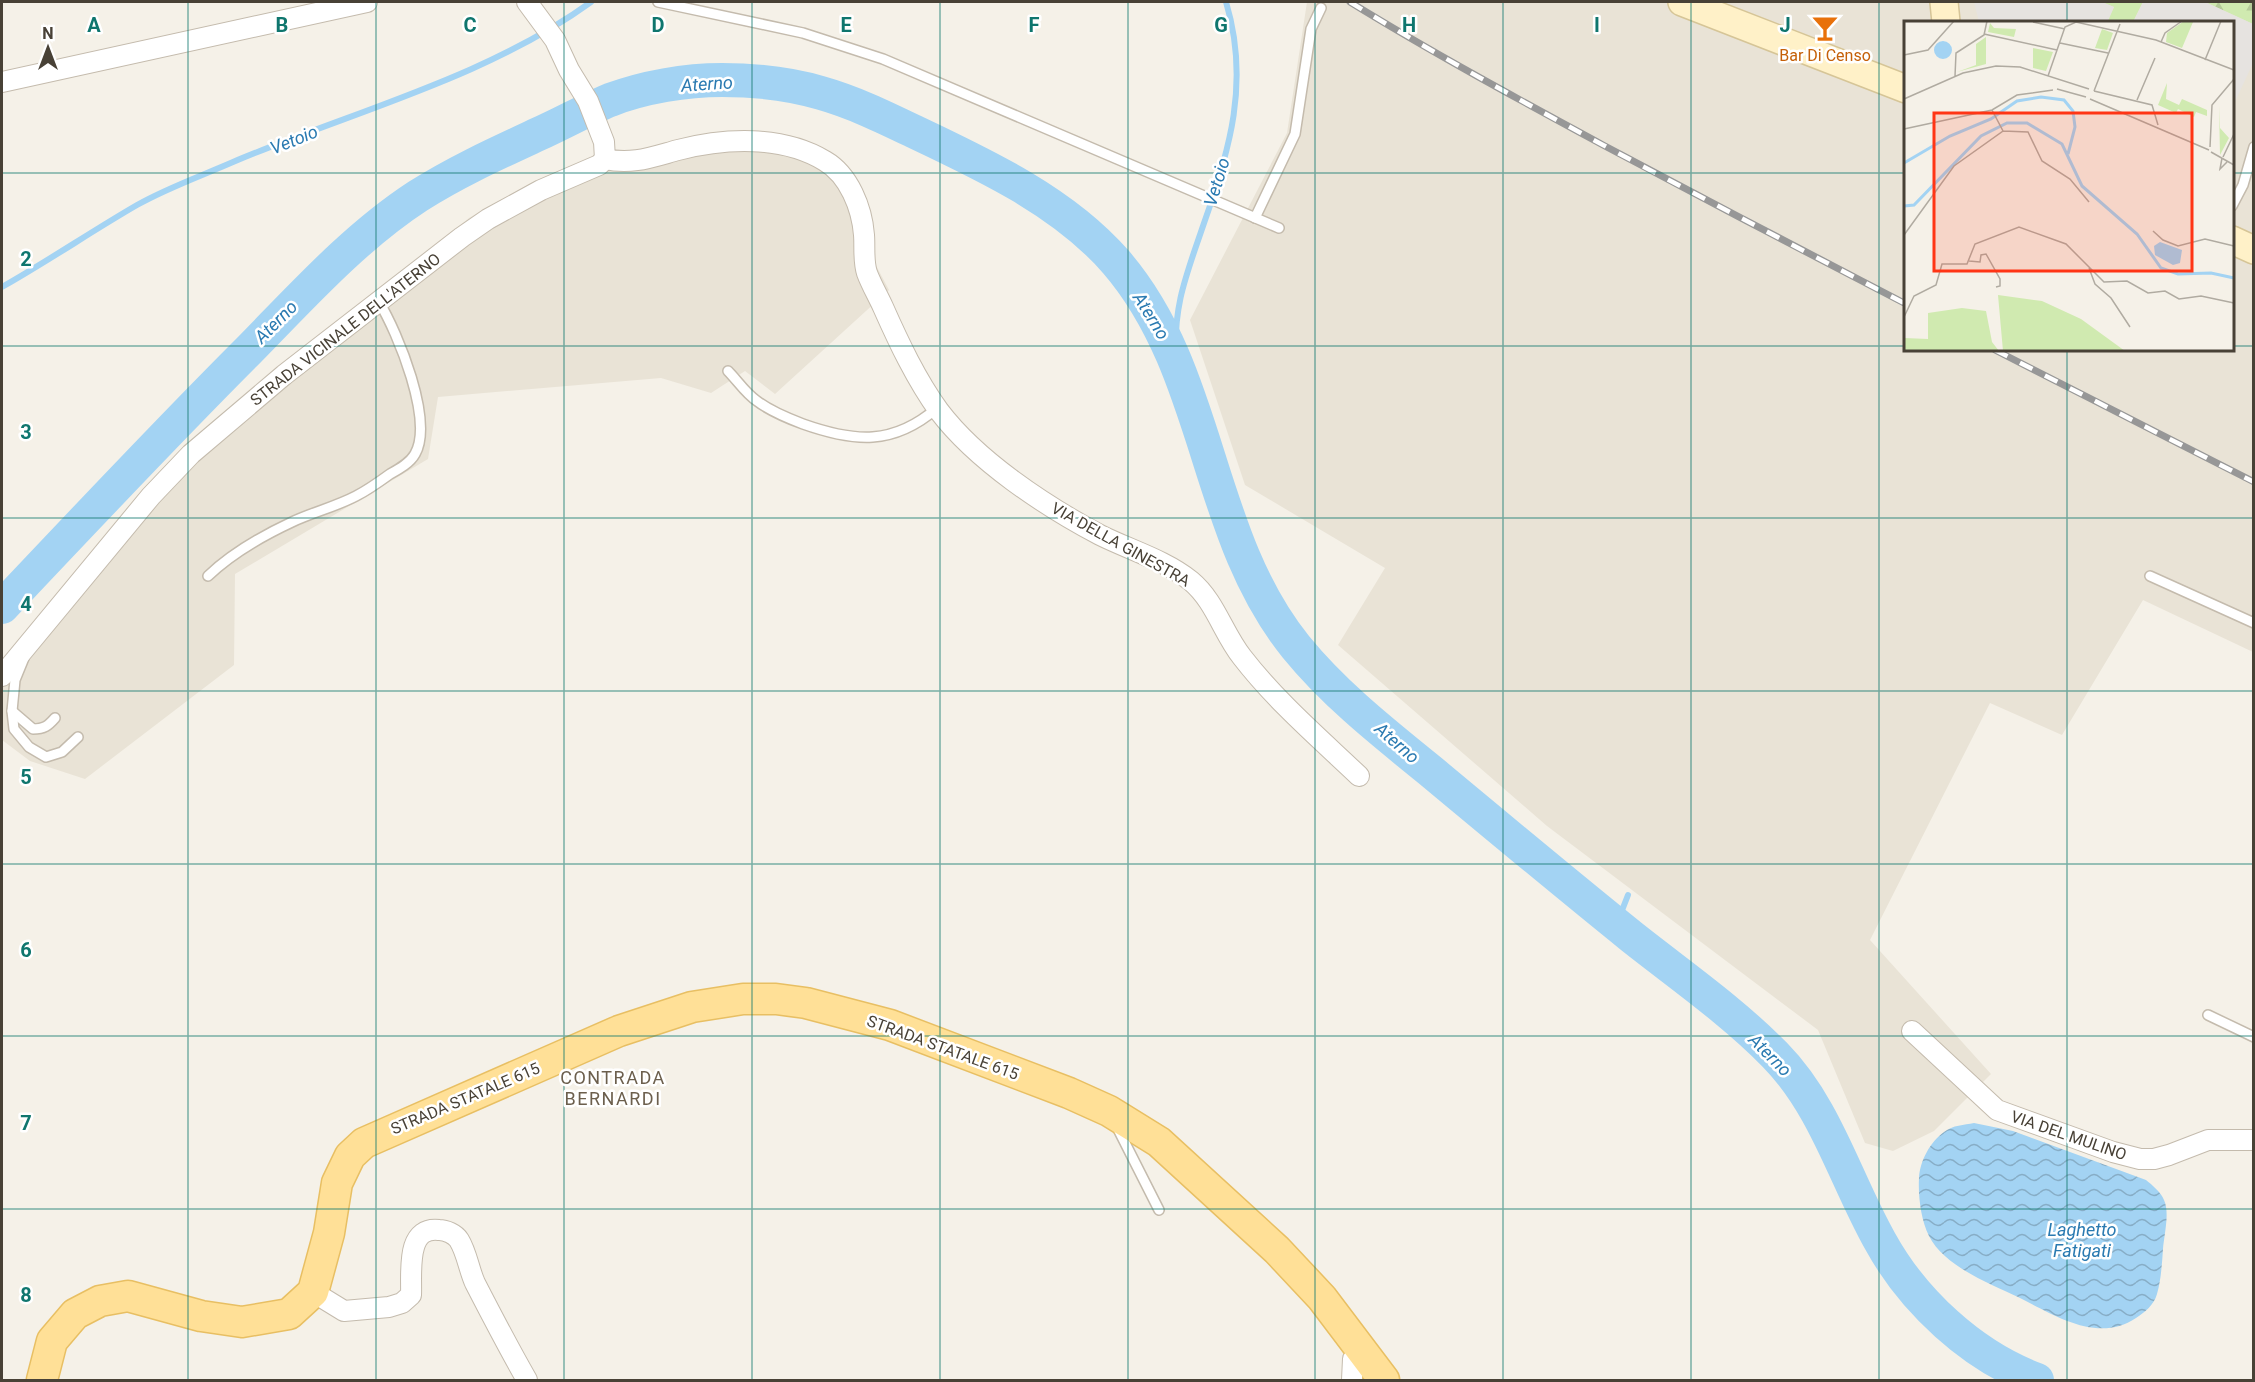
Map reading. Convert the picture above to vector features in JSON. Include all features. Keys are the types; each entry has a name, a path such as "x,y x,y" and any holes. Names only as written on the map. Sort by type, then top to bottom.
{"main road":[{"name":"STRADA STATALE 615","path":"313,1292 329,1233 337,1182 350,1156 364,1143 620,1032 692,1006 743,999 776,999 806,1003 890,1025 1109,1110 1159,1142 1277,1250 1322,1298 1384,1380"},
{"path":"42,1380 52,1341 75,1314 100,1301 128,1296 201,1316 242,1322 289,1314 313,1292"}],"street":[{"path":"2,82 367,2"},
{"path":"1682,2 1904,88"},
{"path":"1944,2 1946,21"},
{"path":"529,4 555,40 572,76 588,101 606,150 605,159"},
{"name":"VIA DELLA GINESTRA","path":"605,159 620,162 639,161 697,146 754,141 785,147 828,162 842,176 854,196 863,228 865,265 868,275 907,357 938,408 962,437 1000,471 1029,492 1101,535 1163,564 1190,580 1206,598 1244,659 1286,706 1359,776"},
{"name":"STRADA VICINALE DELL'ATERNO","path":"2,676 178,466 284,375 380,302 434,257 488,219 541,190 599,165 605,159"},
{"path":"2234,241 2253,250"},
{"name":"VIA DEL MULINO","path":"1912,1030 1981,1096 2003,1113 2113,1152 2140,1158 2154,1158 2169,1155 2208,1140 2253,1140"},
{"path":"313,1292 344,1311 389,1307 402,1303 411,1295 413,1245 424,1233 432,1229 444,1230 459,1240 474,1280 527,1380"},
{"path":"1352,1380 1353,1359 1362,1350"}],"lane":[{"path":"658,2 803,33 858,50 1279,228"},
{"path":"1255,218 1295,134 1311,29 1321,8"},
{"path":"2234,202 2251,167 2253,147"},
{"path":"208,576 237,552 277,530 364,492 405,464 416,453 420,439 419,409 411,376 380,302"},
{"path":"728,371 756,401 787,418 851,438 885,435 910,429 938,408"},
{"path":"2150,576 2253,623"},
{"path":"28,644 22,666 15,680 12,711 14,729 29,747 46,757 62,752 78,737"},
{"path":"12,711 33,729 42,729 55,718"},
{"path":"2208,1016 2253,1037"},
{"path":"1109,1110 1159,1210"}],"shaded area":[{"path":"1307,2 2253,2 2253,652 2143,600 2062,735 1990,703 1870,940 1991,1074 1934,1131 1893,1151 1865,1143 1818,1030 1547,826 1338,645 1385,568 1245,485 1190,320 1287,133"},
{"path":"1974,2 2102,2 2114,7 2108,21 1979,21"},
{"path":"2143,2 2205,2 2253,24 2253,63 2234,104 2234,21 2134,21"},
{"path":"717,135 826,154 872,258 889,290 775,394 745,371 711,393 661,378 438,397 428,459 235,574 234,665 85,779 30,761 2,740 2,665 114,527 374,296 469,218 531,183 633,151"}],"green space":[{"path":"2102,2 2143,2 2134,21 2107,21 2114,7"},
{"path":"2205,2 2253,2 2253,24"}],"water":[{"name":"Laghetto Fatigati","path":"1974,1123 2013,1131 2146,1180 2159,1191 2167,1211 2161,1272 2156,1298 2146,1311 2121,1325 2107,1328 2091,1328 2076,1324 1981,1280 1956,1265 1936,1247 1926,1230 1921,1208 1919,1185 1921,1165 1930,1146 1944,1132"}],"waterway":[{"name":"Vetoio","path":"2,287 160,193 278,144 463,73 550,29 591,2"},
{"name":"Vetoio","path":"1176,360 1177,323 1182,292 1213,198 1234,115 1236,60 1233,31 1226,2"},
{"name":"Aterno","path":"2,607 155,446 330,268 372,230 418,196 481,161 602,104 623,95 651,88 694,81 747,81 797,87 845,101 940,144 1022,187 1072,221 1116,262 1148,306 1172,353 1243,555 1266,603 1296,647 1344,698 1379,729 1607,917 1724,1008 1775,1055 1808,1097 1834,1144 1880,1241 1909,1285 1946,1324 1967,1341 2013,1370 2037,1380"},
{"path":"1622,929 1621,913 1628,895"}],"railway":[{"path":"1350,2 1444,58 1571,128 1904,303"},
{"path":"1997,351 2254,482"}],"place":[{"name":"Bar Di Censo","path":"1825,28"}],"district":[{"name":"CONTRADA BERNARDI","path":"613,1088"}]}
